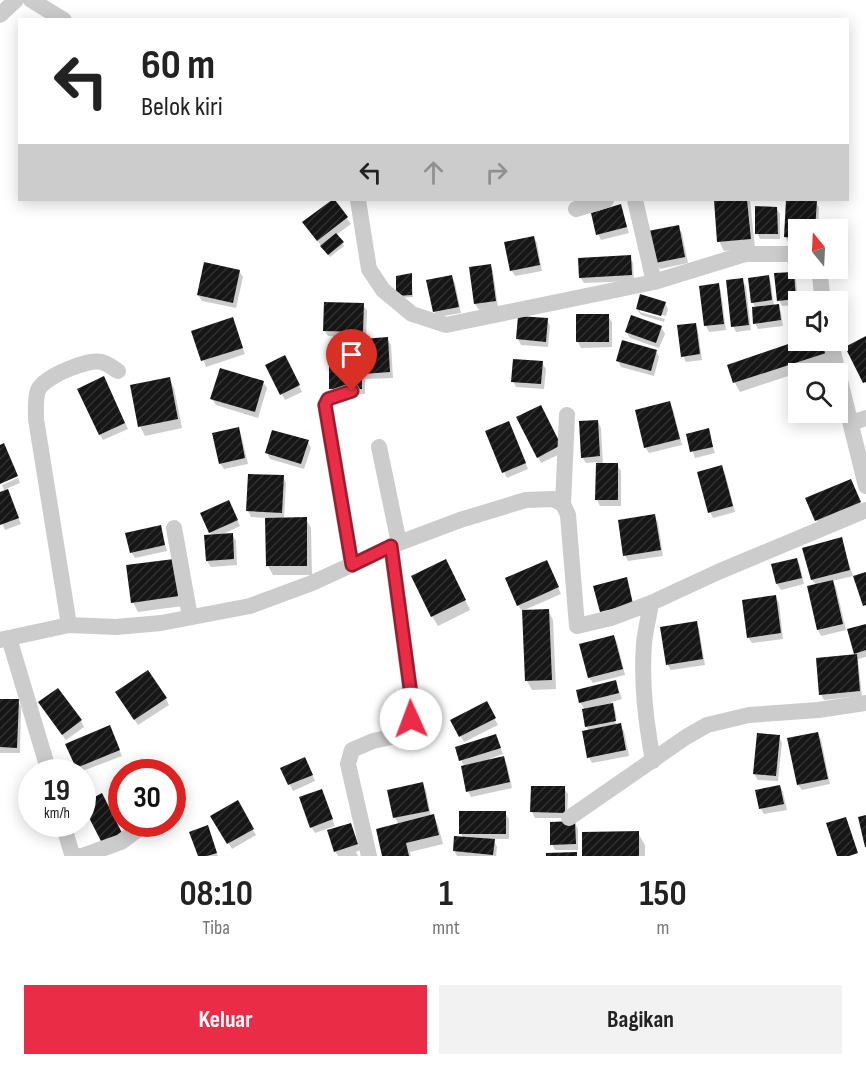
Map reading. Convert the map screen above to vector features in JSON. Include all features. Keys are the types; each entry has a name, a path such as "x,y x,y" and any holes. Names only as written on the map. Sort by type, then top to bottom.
{"street":[{"path":"0,15 16,0"},
{"path":"31,0 61,18"},
{"path":"358,201 369,269 383,290 412,314 446,326 654,282 745,254 788,254"},
{"path":"576,209 603,201"},
{"path":"635,201 654,282"},
{"path":"834,351 858,421 866,486"},
{"path":"69,625 36,419 36,398 43,383 57,373 94,361 104,363 118,371"},
{"path":"352,391 328,399 325,405 352,565"},
{"path":"567,415 563,504 568,515 577,626 611,618 651,603 718,572 866,510"},
{"path":"369,856 348,764 352,750 373,741 396,736 407,728 411,719 411,695 395,544 379,447"},
{"path":"44,759 4,639 69,625 116,627 161,623 250,606 312,584 395,544 460,520 526,500 553,499 563,504"},
{"path":"174,528 190,617"},
{"path":"651,603 644,643 643,687 646,726 653,760"},
{"path":"569,818 707,725 749,715 818,710 866,703"},
{"path":"67,837 72,854 81,856 121,843 129,837"}],"building":[{"path":"331,201 336,201 348,217 317,241 302,222"},
{"path":"714,201 747,201 751,239 717,242"},
{"path":"786,201 817,201 816,219 788,219 788,237 784,237"},
{"path":"621,204 627,227 596,235 591,213"},
{"path":"755,206 777,207 778,234 755,234"},
{"path":"679,225 685,257 655,263 648,231"},
{"path":"336,233 344,242 328,255 320,246"},
{"path":"534,236 540,265 510,271 504,242"},
{"path":"631,255 632,275 579,278 578,258"},
{"path":"204,262 240,270 233,303 197,295"},
{"path":"491,264 496,301 474,304 469,267"},
{"path":"788,272 788,279 795,279 795,291 788,291 788,300 777,301 774,273"},
{"path":"412,273 412,295 396,296 396,276"},
{"path":"452,275 459,307 433,312 426,280"},
{"path":"769,275 772,300 751,303 748,278"},
{"path":"743,278 749,325 731,327 726,280"},
{"path":"719,283 724,324 704,326 699,286"},
{"path":"640,294 666,302 661,316 636,309"},
{"path":"324,302 364,303 363,332 323,331"},
{"path":"779,304 781,320 753,324 752,307"},
{"path":"576,314 609,314 609,342 576,342"},
{"path":"631,315 662,326 656,343 625,332"},
{"path":"518,316 548,318 546,342 516,339"},
{"path":"233,317 243,348 201,361 191,331"},
{"path":"696,323 700,354 681,357 677,325"},
{"path":"866,336 866,382 863,383 847,351 848,345"},
{"path":"388,337 390,372 363,374 362,366 362,389 329,389 329,359 363,360 362,339"},
{"path":"622,340 657,350 651,371 616,361"},
{"path":"788,344 788,351 829,352 788,363 788,365 733,383 727,365"},
{"path":"285,355 300,385 280,395 265,365"},
{"path":"513,359 543,361 541,384 511,382"},
{"path":"220,368 264,381 255,412 210,399"},
{"path":"104,376 125,423 99,435 77,389"},
{"path":"170,377 178,419 138,427 130,385"},
{"path":"670,401 680,439 644,448 635,410"},
{"path":"541,405 561,445 537,458 516,417"},
{"path":"598,420 600,456 581,458 579,421"},
{"path":"509,421 526,463 502,473 485,431"},
{"path":"239,427 245,458 219,464 212,433"},
{"path":"709,428 713,447 690,452 686,434"},
{"path":"272,430 309,440 301,464 265,453"},
{"path":"4,443 18,476 0,484 0,445"},
{"path":"596,463 618,463 618,500 595,500"},
{"path":"722,465 733,506 708,513 697,472"},
{"path":"248,474 284,475 282,513 246,511"},
{"path":"851,479 861,502 815,521 805,498"},
{"path":"8,489 19,518 0,525 0,492"},
{"path":"229,500 238,520 209,533 200,513"},
{"path":"655,514 661,550 623,556 618,520"},
{"path":"307,517 307,566 266,566 265,518"},
{"path":"161,525 165,545 130,553 125,533"},
{"path":"233,533 234,559 206,561 204,535"},
{"path":"842,537 850,570 811,580 802,548"},
{"path":"797,558 802,578 776,584 771,564"},
{"path":"174,559 179,596 131,603 126,565"},
{"path":"446,559 466,600 431,617 411,576"},
{"path":"547,560 559,587 517,606 505,578"},
{"path":"866,572 866,605 863,606 853,576"},
{"path":"627,577 633,604 600,612 593,586"},
{"path":"833,580 843,624 817,630 807,586"},
{"path":"776,595 781,633 747,638 742,600"},
{"path":"549,609 552,680 525,681 522,610"},
{"path":"697,621 703,659 666,665 660,627"},
{"path":"866,624 866,650 854,654 847,629"},
{"path":"614,635 623,669 588,678 579,644"},
{"path":"857,654 860,691 819,695 816,658"},
{"path":"148,670 167,698 134,720 115,692"},
{"path":"616,680 619,693 579,703 576,690"},
{"path":"58,688 82,720 62,735 38,702"},
{"path":"0,699 19,699 17,748 0,747"},
{"path":"487,701 496,718 459,737 450,720"},
{"path":"613,703 616,721 585,727 582,709"},
{"path":"621,723 626,750 587,758 582,731"},
{"path":"110,725 120,750 96,760 72,759 65,744"},
{"path":"818,732 828,779 797,785 787,738"},
{"path":"757,733 780,735 776,776 753,774"},
{"path":"496,734 501,748 459,761 455,747"},
{"path":"504,756 510,782 466,792 461,766"},
{"path":"305,757 313,775 288,785 280,768"},
{"path":"423,782 429,811 393,818 387,790"},
{"path":"780,785 784,804 759,809 755,790"},
{"path":"531,786 565,786 565,813 530,812"},
{"path":"322,789 333,819 310,828 299,797"},
{"path":"102,793 108,805 108,837 119,837 103,845 96,831 96,796"},
{"path":"238,800 254,829 227,844 210,816"},
{"path":"459,811 506,811 506,834 459,834"},
{"path":"434,814 439,835 406,843 409,856 382,856 376,829"},
{"path":"866,815 866,847 865,847 858,817"},
{"path":"846,817 858,853 837,856 826,823"},
{"path":"575,821 576,844 550,845 550,822"},
{"path":"351,823 358,844 334,852 327,830"},
{"path":"208,825 217,853 198,856 189,832"},
{"path":"639,831 639,856 582,856 582,832"},
{"path":"454,836 495,839 493,855 453,851"},
{"path":"577,852 577,856 546,856 546,853"}],"route":[{"path":"352,391 328,399 325,405 352,565 391,546 411,695 411,719"}]}
